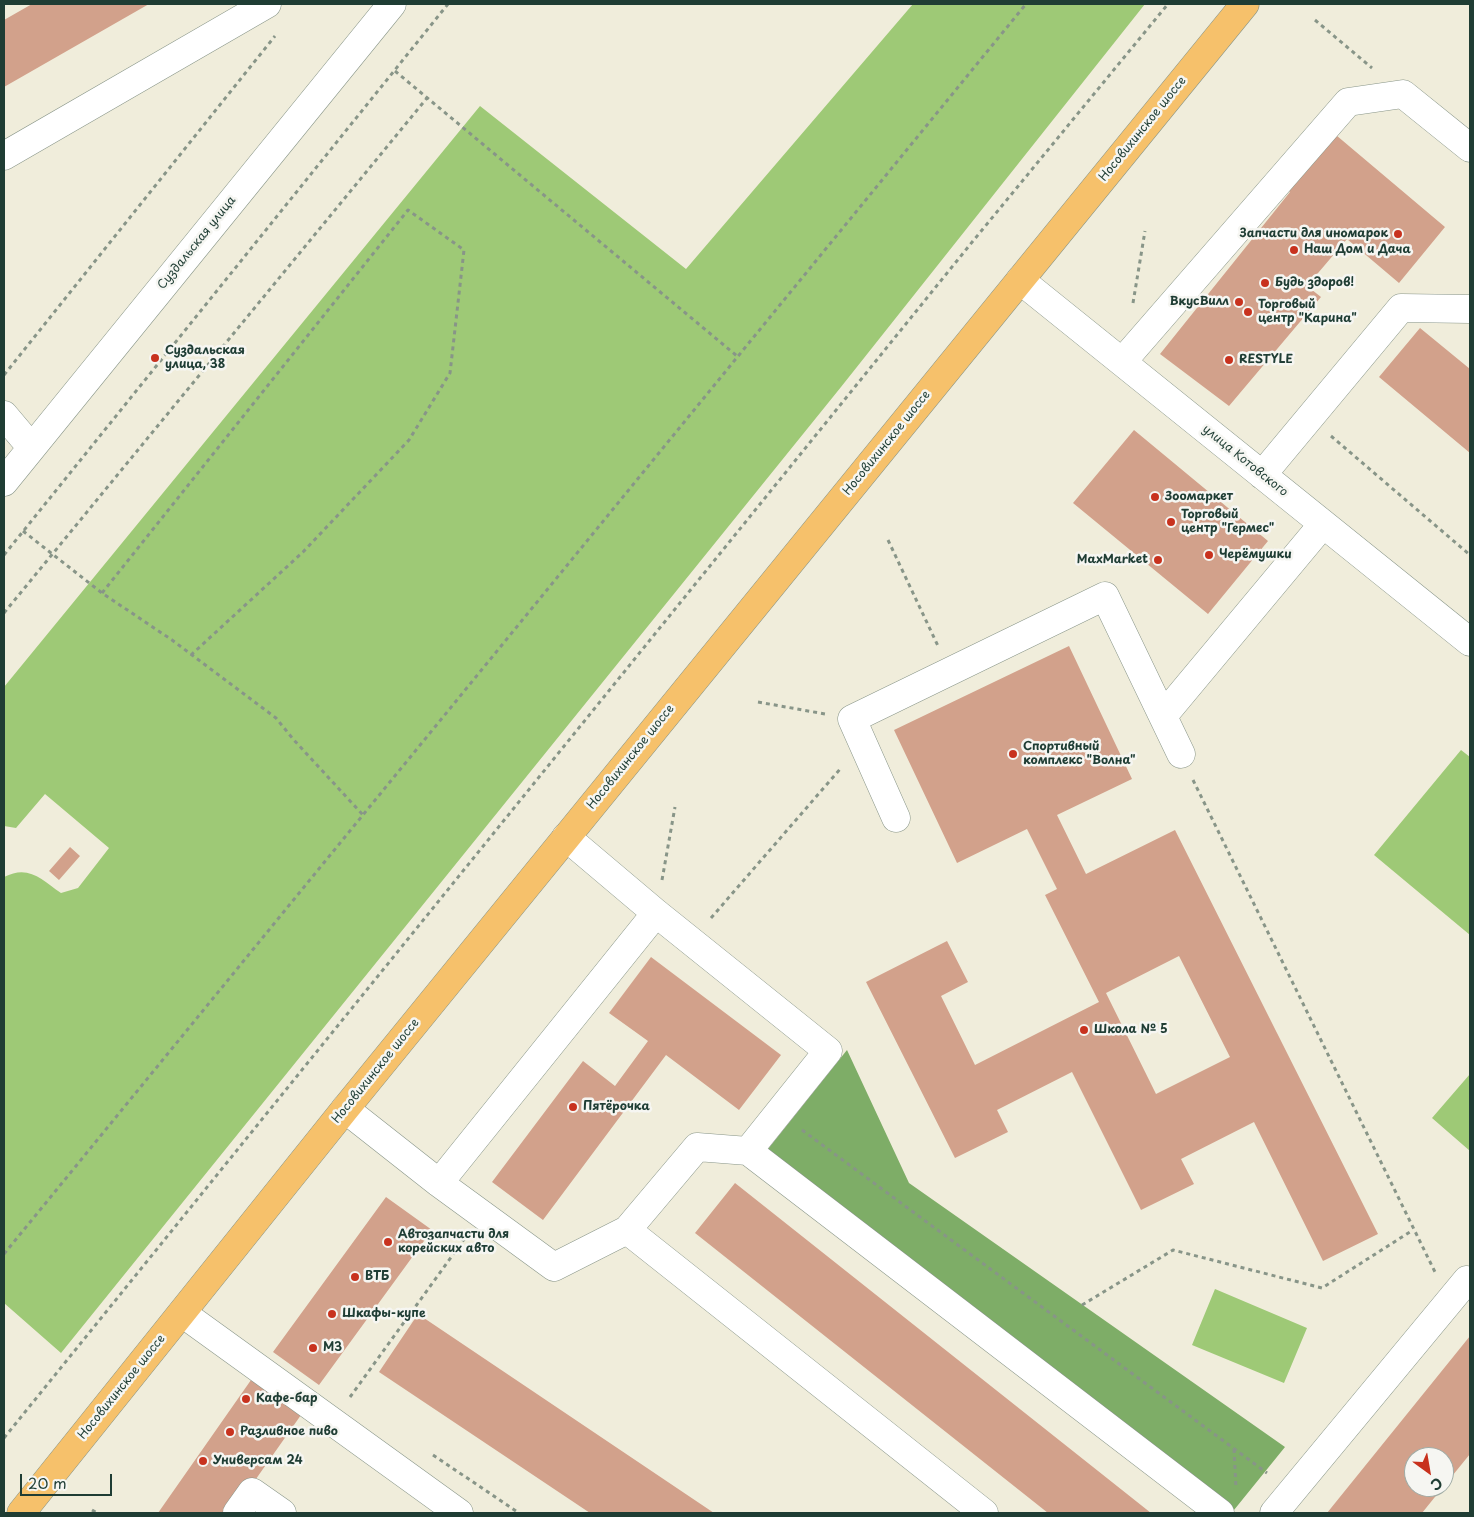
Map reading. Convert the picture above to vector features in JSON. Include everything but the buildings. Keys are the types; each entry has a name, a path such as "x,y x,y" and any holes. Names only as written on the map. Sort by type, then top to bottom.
{"main road":[{"name":"Носовихинское шоссе","path":"21,1513 345,1109 1245,4"}],"street":[{"path":"4,156 267,4"},
{"name":"Суздальская улица","path":"4,482 392,4"},
{"path":"1122,362 1348,102 1403,94 1470,148"},
{"name":"улица Котовского","path":"1020,280 1470,642"},
{"path":"1262,475 1401,308 1470,309"},
{"path":"4,415 31,447"},
{"path":"1164,716 1323,524"},
{"path":"896,818 858,731 950,672 1105,596 1181,754"},
{"path":"566,837 656,913 828,1051 748,1151"},
{"path":"439,1184 656,913"},
{"path":"345,1109 439,1184 554,1267 627,1230 697,1147 748,1151 1229,1504"},
{"path":"627,1230 984,1513"},
{"path":"1274,1513 1468,1280"},
{"path":"182,1313 459,1513"},
{"path":"237,1513 252,1492 282,1513"}],"path":[{"path":"4,555 448,4"},
{"path":"4,1254 1026,4"},
{"path":"4,1438 973,241 1168,4"},
{"path":"1315,20 1403,94"},
{"path":"4,375 278,32"},
{"path":"394,70 737,356"},
{"path":"4,613 427,98"},
{"path":"102,593 408,210 464,250 450,373 409,440 303,552 191,655"},
{"path":"1132,309 1145,231"},
{"path":"1310,418 1470,555"},
{"path":"23,531 102,593 191,655 276,718 293,740 363,815"},
{"path":"888,540 950,672"},
{"path":"691,941 858,731 758,702"},
{"path":"1082,1305 1173,1250 1322,1288 1413,1230 1181,754"},
{"path":"656,913 675,807"},
{"path":"779,1112 1292,1492"},
{"path":"332,1422 482,1214"},
{"path":"1229,1504 1234,1449"},
{"path":"92,1510 97,1513"}],"green space":[{"path":"913,4 1145,4 841,387 61,1353 4,1303 4,877 13,873 28,873 35,875 61,893 78,888 109,848 45,794 16,828 4,826 4,687 480,106 686,269"},
{"path":"1461,750 1470,757 1470,935 1374,855"},
{"path":"847,1050 909,1183 1285,1447 1234,1510 768,1149"},
{"path":"1470,1074 1470,1151 1432,1118"},
{"path":"1215,1289 1307,1328 1284,1383 1192,1345"}],"place":[{"name":"Запчасти для иномарок","path":"1398,234"},
{"name":"Наш Дом и Дача","path":"1294,250"},
{"name":"Будь здоров!","path":"1265,283"},
{"name":"ВкусВилл","path":"1239,302"},
{"name":"Торговый центр \"Карина\"","path":"1248,312"},
{"name":"Суздальская улица, 38","path":"155,358"},
{"name":"RESTYLE","path":"1229,360"},
{"name":"Зоомаркет","path":"1155,497"},
{"name":"Торговый центр \"Гермес\"","path":"1171,522"},
{"name":"Черёмушки","path":"1209,555"},
{"name":"MaxMarket","path":"1158,560"},
{"name":"Спортивный комплекс \"Волна\"","path":"1013,754"},
{"name":"Школа № 5","path":"1084,1030"},
{"name":"Пятёрочка","path":"573,1107"},
{"name":"Автозапчасти для корейских авто","path":"388,1242"},
{"name":"ВТБ","path":"355,1277"},
{"name":"Шкафы-купе","path":"332,1314"},
{"name":"М3","path":"313,1348"},
{"name":"Кафе-бар","path":"246,1399"},
{"name":"Разливное пиво","path":"230,1432"},
{"name":"Универсам 24","path":"203,1461"}]}
